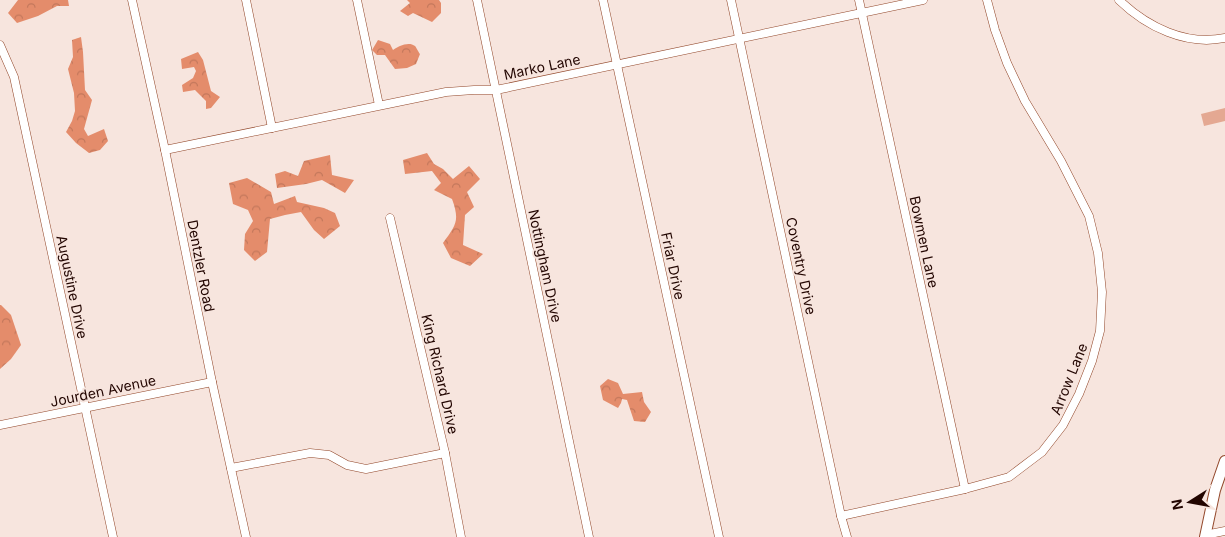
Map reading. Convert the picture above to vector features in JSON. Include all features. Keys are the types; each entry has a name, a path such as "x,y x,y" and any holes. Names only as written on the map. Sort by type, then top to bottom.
{"main road":[{"path":"1205,536 1215,490 1225,461"}],"street":[{"name":"Dentzler Road","path":"132,0 246,537"},
{"path":"246,0 272,128"},
{"path":"357,0 379,106"},
{"name":"Nottingham Drive","path":"477,0 589,537"},
{"name":"Friar Drive","path":"603,0 719,537"},
{"name":"Coventry Drive","path":"731,0 847,537"},
{"name":"Bowmen Lane","path":"859,0 965,488"},
{"name":"Marko Lane","path":"165,150 446,92 496,90 923,0"},
{"name":"Arrow Lane","path":"841,516 1009,477 1042,452 1063,425 1079,394 1092,361 1100,331 1102,292 1098,252 1089,216 1061,161 1025,101 1007,63 987,0"},
{"path":"1119,0 1148,24 1168,33 1191,39 1225,38"},
{"name":"Augustine Drive","path":"0,45 14,77 113,537"},
{"name":"King Richard Drive","path":"390,218 445,454 461,537"},
{"name":"Jourden Avenue","path":"0,425 212,382"},
{"path":"231,468 310,453 329,455 346,465 366,469 445,454"},
{"path":"1205,536 1225,531"}],"shaded area":[{"path":"1225,108 1225,121 1204,126 1201,114"}],"green space":[{"path":"18,0 68,0 69,6 57,6 38,16 17,23 8,13"},
{"path":"407,0 439,0 441,3 441,13 432,22 413,13 408,16 400,11 410,3"},
{"path":"81,37 85,90 92,100 84,129 88,136 104,129 108,141 100,150 89,153 66,132 75,111 74,93 68,69 73,57 72,40"},
{"path":"378,40 390,44 393,50 407,44 415,46 420,54 416,64 407,68 395,69 385,55 377,55 372,50"},
{"path":"198,52 203,60 211,91 220,97 211,108 206,109 206,101 195,90 183,92 182,85 193,78 196,71 194,67 182,69 181,59"},
{"path":"427,153 434,164 443,169 453,179 469,166 480,179 467,192 474,207 465,215 463,245 483,254 470,266 451,258 443,243 454,227 456,213 452,199 434,190 441,183 432,171 405,174 403,160"},
{"path":"330,155 332,175 354,180 345,193 322,180 277,188 275,174 285,171 298,176 304,161"},
{"path":"247,178 271,192 274,204 295,196 297,202 324,208 335,213 340,226 324,239 314,230 301,212 270,219 267,252 255,261 244,250 245,234 253,221 248,210 233,204 229,183"},
{"path":"0,305 11,315 21,345 11,359 0,369"},
{"path":"608,379 618,383 623,394 642,392 644,402 651,412 645,422 634,421 627,400 622,399 618,408 603,400 600,386"}]}
